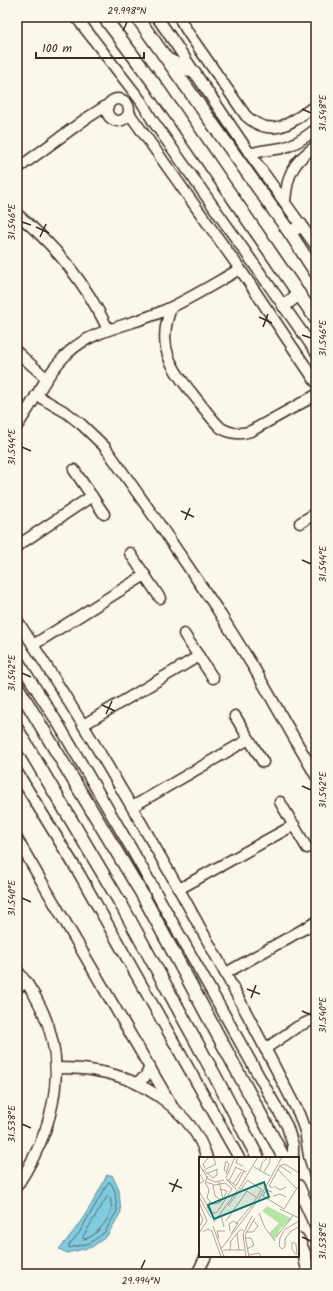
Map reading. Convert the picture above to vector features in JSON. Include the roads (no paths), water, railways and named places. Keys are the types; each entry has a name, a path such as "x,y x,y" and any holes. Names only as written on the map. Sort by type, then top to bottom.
{"main road":[{"path":"104,17 152,80 316,319"},
{"path":"137,17 290,233 316,273"},
{"path":"167,59 195,73"},
{"path":"290,233 301,225"},
{"path":"284,306 299,294"},
{"path":"17,686 142,894 283,1157"},
{"path":"17,729 121,904 257,1157"},
{"path":"299,1188 316,1226"},
{"path":"299,1242 310,1271"}],"street":[{"path":"76,17 141,101 153,121 316,352"},
{"path":"157,17 250,154 316,246"},
{"path":"180,17 189,34 246,116 253,122 269,128 286,125 316,105"},
{"path":"17,169 115,99 122,100 127,104 129,113 240,268 316,382"},
{"path":"109,104 107,111 110,118 114,120 121,121 129,113"},
{"path":"250,154 262,150 283,148 301,141 316,129"},
{"path":"278,193 286,172 293,160 316,141"},
{"path":"285,202 287,183 293,168 299,159 316,146"},
{"path":"17,214 36,230 70,266 91,296 108,329"},
{"path":"17,426 46,378 75,347 108,329 136,322 171,308 240,268"},
{"path":"171,308 167,318 165,340 170,362 182,380 221,428 238,434 250,431 316,395"},
{"path":"17,352 46,378"},
{"path":"36,396 67,413 105,447 217,609 254,668 316,776"},
{"path":"74,470 104,514"},
{"path":"17,546 92,496"},
{"path":"300,523 316,513"},
{"path":"130,553 160,598"},
{"path":"33,644 145,575"},
{"path":"17,620 83,725 179,889 226,973 299,1114 305,1132 310,1161 316,1179"},
{"path":"184,634 213,678"},
{"path":"83,725 199,656"},
{"path":"17,659 59,725 142,867 283,1119 293,1145 293,1157"},
{"path":"236,716 263,762"},
{"path":"132,808 249,739"},
{"path":"17,772 80,875 238,1157"},
{"path":"280,802 307,848"},
{"path":"179,889 294,825"},
{"path":"17,839 171,1104"},
{"path":"226,973 316,922"},
{"path":"17,970 27,982 39,1002 48,1023 56,1068 55,1091 45,1133 36,1153 17,1186"},
{"path":"17,988 27,982"},
{"path":"265,1049 291,1030 316,1018"},
{"path":"136,1083 145,1077 150,1067"},
{"path":"56,1068 96,1070 116,1075 136,1083 171,1104 185,1118 196,1134 207,1157"},
{"path":"305,1132 316,1128"},
{"path":"197,1274 206,1257"}],"water":[{"path":"107,1175 112,1175 119,1190 121,1212 107,1236 92,1247 67,1253 59,1249 86,1214"}]}
